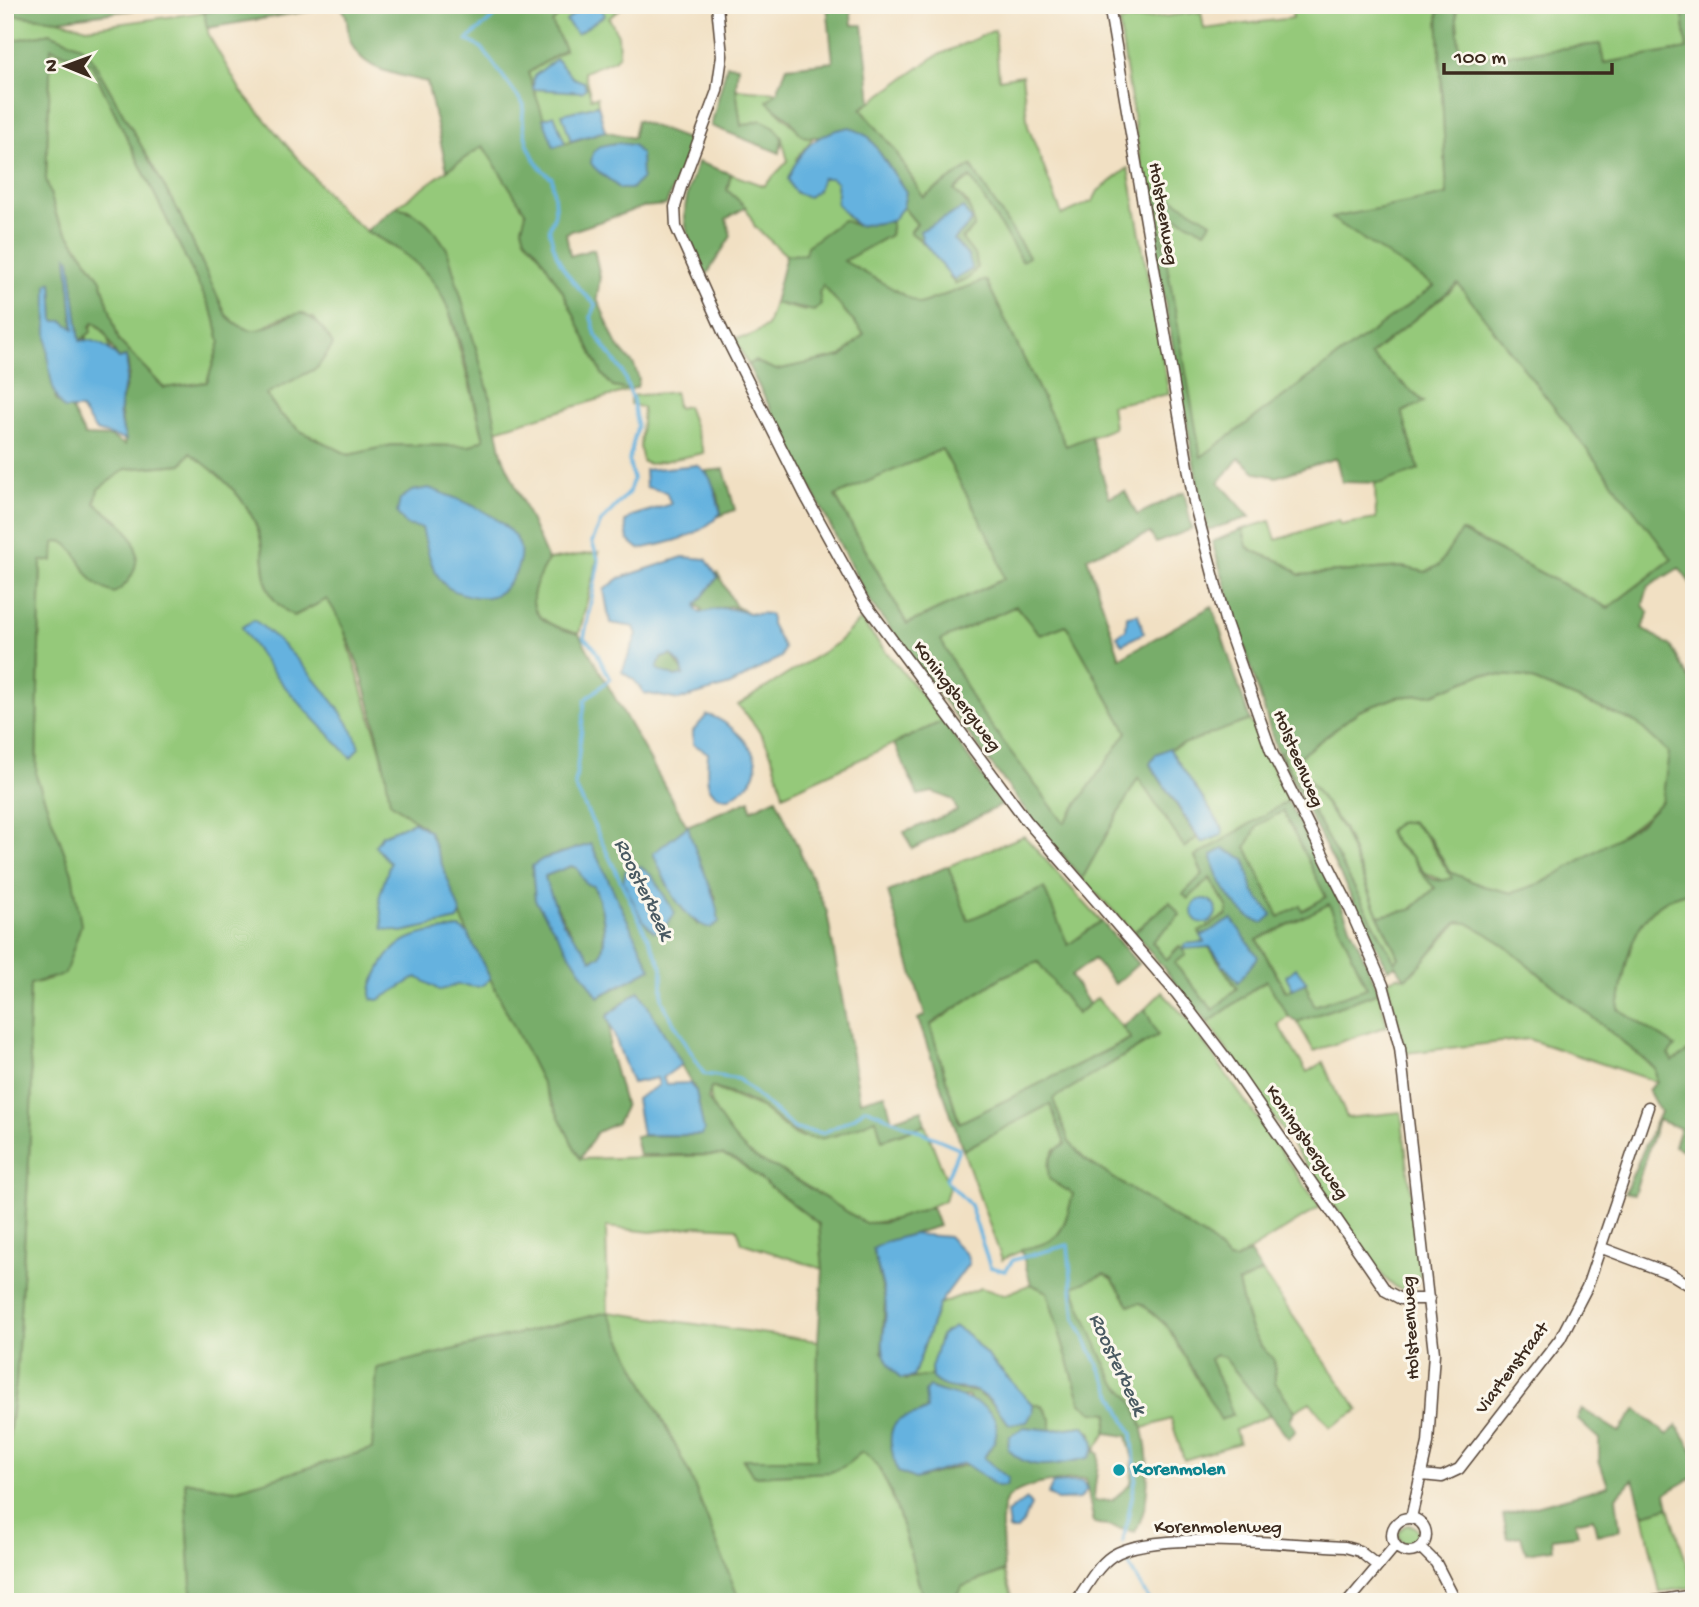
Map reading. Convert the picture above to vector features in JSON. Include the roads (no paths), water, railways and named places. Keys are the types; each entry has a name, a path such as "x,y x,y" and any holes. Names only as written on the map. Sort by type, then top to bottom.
{"street":[{"name":"Koningsbergweg","path":"716,5 722,56 717,90 675,207 676,227 731,346 851,579 864,602 1026,820 1177,995 1228,1061 1386,1291 1402,1299 1429,1299"},
{"name":"Holsteenweg","path":"1109,5 1194,502 1225,620 1271,751 1346,900 1383,985 1400,1048 1434,1353 1432,1401 1422,1475 1411,1518"},
{"name":"Viartenstraat","path":"1422,1475 1442,1477 1455,1472 1528,1383 1560,1339 1587,1287 1602,1248 1648,1107"},
{"path":"1602,1248 1671,1273 1694,1288"},
{"path":"1411,1518 1425,1528 1426,1538 1421,1548 1410,1553 1395,1546 1392,1537 1394,1526 1401,1519 1411,1518"},
{"name":"Korenmolenweg","path":"1076,1602 1110,1556 1128,1547 1150,1544 1194,1542 1345,1547 1359,1550 1378,1566"},
{"path":"1349,1602 1395,1546"},
{"path":"1421,1548 1436,1563 1456,1602"},
{"path":"1648,1602 1694,1595"}],"water":[{"path":"584,5 599,5 605,15 577,34 566,21"},
{"path":"556,59 573,78 584,82 586,88 582,92 533,89 534,76"},
{"path":"598,105 605,131 571,141 562,114"},
{"path":"554,115 565,143 554,147 543,119"},
{"path":"850,127 869,137 906,192 903,207 892,221 857,226 837,204 837,182 831,178 822,178 818,190 809,197 798,194 788,179 798,158 811,143 828,133"},
{"path":"603,145 633,145 641,154 642,178 631,189 619,189 591,163 596,149"},
{"path":"963,208 972,221 954,240 968,256 972,269 954,280 923,242 920,231"},
{"path":"67,256 70,259 80,341 96,342 119,359 126,357 126,377 120,412 126,440 96,431 81,409 64,409 52,386 47,332 47,285 52,282 54,321 63,321 74,329"},
{"path":"697,465 703,469 714,486 721,513 694,533 639,549 628,540 625,522 632,516 671,504 666,492 646,487 645,470"},
{"path":"429,488 488,513 516,538 519,545 519,563 511,580 499,593 486,597 465,595 446,586 438,576 429,556 422,528 406,525 397,513 400,499 412,491"},
{"path":"683,557 706,559 718,577 696,605 697,610 700,613 725,608 771,615 771,624 784,648 781,657 730,685 679,700 644,693 634,680 622,672 637,634 634,627 610,623 604,590 620,578","holes":["672,655 681,665 684,675 675,677 657,669 661,658"]},
{"path":"1138,614 1144,633 1122,644 1117,636 1126,629 1127,616"},
{"path":"254,620 298,661 343,715 359,747 351,758 293,695 253,645 242,627"},
{"path":"707,715 732,728 747,744 756,762 752,779 729,798 720,797 710,789 707,776 708,753 693,744 693,731"},
{"path":"1169,748 1223,829 1222,835 1202,843 1150,764 1156,754"},
{"path":"414,822 429,831 461,914 458,920 402,932 383,929 379,898 390,863 375,846 382,835"},
{"path":"688,826 717,910 719,922 710,928 699,924 682,908 668,886 653,853"},
{"path":"591,844 651,969 598,997 535,900 532,866 543,859","holes":["571,866 577,868 586,884 594,886 603,920 603,947 600,956 591,960 562,920 545,876"]},
{"path":"1223,849 1245,859 1253,891 1272,915 1263,923 1254,920 1237,906 1217,875 1212,855"},
{"path":"640,866 652,876 675,913 662,931 654,932 642,920 623,881 626,870"},
{"path":"1204,899 1212,903 1216,911 1212,919 1204,923 1196,919 1192,911 1196,903"},
{"path":"1232,919 1258,957 1238,982 1225,966 1222,967 1221,961 1210,947 1183,949 1185,944 1205,942 1201,936"},
{"path":"460,928 468,934 490,978 486,983 479,987 457,985 439,990 417,977 379,1000 372,999 371,989 376,976 393,950 422,934"},
{"path":"1296,968 1307,982 1293,989 1286,976"},
{"path":"639,991 682,1064 663,1078 666,1084 689,1083 696,1091 704,1131 701,1135 642,1135 636,1099 659,1085 657,1078 632,1083 607,1016"},
{"path":"913,1234 949,1237 967,1255 969,1263 939,1304 913,1377 901,1379 891,1368 883,1349 885,1298 873,1249 885,1242"},
{"path":"955,1327 968,1335 1032,1404 1033,1411 1027,1422 1009,1424 984,1395 973,1390 946,1387 932,1378 931,1368 941,1335"},
{"path":"929,1387 975,1402 993,1416 997,1426 995,1439 984,1458 1008,1478 1006,1486 997,1486 964,1463 915,1479 898,1472 891,1444 892,1429 901,1419 927,1409 925,1392"},
{"path":"1084,1426 1093,1442 1093,1450 1088,1458 1056,1464 1035,1464 1017,1457 1008,1449 1009,1437 1024,1427 1051,1430"},
{"path":"1082,1481 1087,1490 1080,1499 1057,1500 1048,1494 1053,1483"},
{"path":"1026,1499 1031,1505 1024,1522 1017,1530 1009,1530 1007,1513"}],"waterway":[{"name":"Roosterbeek","path":"494,5 498,13 467,40 482,48 524,105 523,125 528,145 538,164 552,178 555,212 550,229 557,255 572,281 596,305 591,317 596,335 622,371 633,400 637,427 629,460 633,479 629,492 601,522 592,542 599,561 584,638 594,647 610,679 585,700 575,786 662,967 662,999 704,1074 738,1079 795,1129 823,1133 854,1118 865,1108 959,1148 946,1180 970,1205 990,1267 1005,1271 1013,1260 1068,1245 1075,1318 1132,1434 1136,1477 1123,1542"},
{"name":"Roosterbeek","path":"1125,1558 1150,1602"}],"place":[{"name":"Korenmolen","path":"1119,1470"}]}
